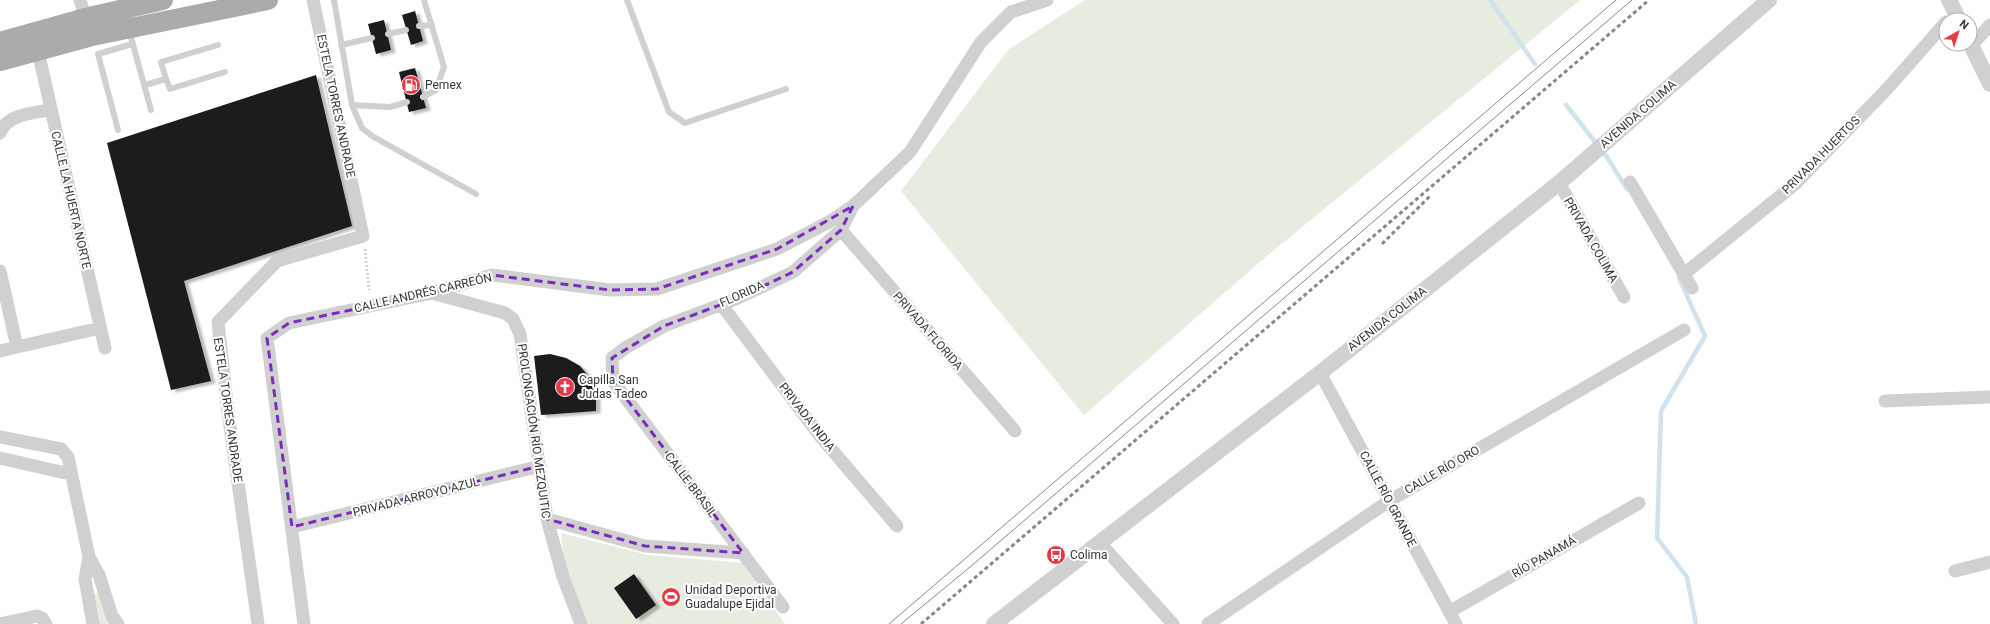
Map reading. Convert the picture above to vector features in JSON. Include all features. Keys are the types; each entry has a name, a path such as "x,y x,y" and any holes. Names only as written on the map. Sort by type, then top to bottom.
{"main road":[{"path":"0,42 85,18 164,0"},
{"path":"85,18 131,37 268,0"},
{"path":"0,61 38,51 85,18"}],"street":[{"name":"ESTELA TORRES ANDRADE","path":"258,624 228,412 218,322 277,261 363,236 313,0"},
{"name":"CALLE ANDRÉS CARREÓN","path":"304,624 267,338 289,324 432,293 492,275 610,290 657,289 776,249 829,222 853,206 910,152 981,42 1011,12 1047,0"},
{"name":"AVENIDA COLIMA","path":"1000,622 1320,373 1559,183 1769,0"},
{"path":"1978,37 1990,25"},
{"name":"PRIVADA HUERTOS","path":"1684,274 1795,184 1888,88 1938,30"},
{"name":"CALLE LA HUERTA NORTE","path":"38,51 50,110 105,348"},
{"path":"1975,52 1990,84"},
{"path":"0,134 8,122 16,117 50,110"},
{"path":"1630,182 1692,288"},
{"name":"PRIVADA COLIMA","path":"1559,183 1624,297"},
{"name":"FLORIDA","path":"612,358 625,348 664,326 721,304 792,272 841,230 853,206"},
{"name":"PRIVADA FLORIDA","path":"841,230 1015,431"},
{"path":"0,271 17,347"},
{"name":"PROLONGACIÓN RÍO MEZQUITIC","path":"432,293 505,313 513,319 520,334 547,519 564,577 581,624"},
{"name":"PRIVADA INDIA","path":"721,304 820,436 897,526"},
{"path":"0,351 100,328"},
{"name":"CALLE RÍO ORO","path":"1208,624 1389,501 1684,330"},
{"name":"CALLE BRASIL","path":"612,358 613,381 784,607"},
{"name":"CALLE RÍO GRANDE","path":"1320,373 1456,624"},
{"path":"1885,401 1990,397"},
{"path":"0,438 61,449 68,457 70,474 89,557 99,575 112,616 118,624"},
{"path":"0,458 70,474"},
{"name":"PRIVADA ARROYO AZUL","path":"292,528 540,466"},
{"name":"RÍO PANAMÁ","path":"1449,612 1639,503"},
{"path":"547,519 645,546 743,553"},
{"path":"1100,543 1173,624"},
{"path":"89,557 85,579 93,624"},
{"path":"1955,570 1990,562"},
{"path":"0,624 37,616 44,621"}],"lane":[{"path":"334,0 352,105 362,128 372,136 476,194"},
{"path":"422,97 436,90 444,67 424,0"},
{"path":"627,0 670,112 685,123 786,89"},
{"path":"419,26 432,25"},
{"path":"388,34 406,30"},
{"path":"118,130 98,54 131,37 151,110"},
{"path":"341,45 372,38"},
{"path":"218,45 161,62 170,89 225,72"},
{"path":"145,85 166,79"},
{"path":"352,105 390,107 407,102"}],"path":[{"path":"363,236 369,290"}],"highlighted area":[{"path":"853,206 841,230 793,272 736,299 664,326 612,358 613,381 743,553 645,546 547,519 540,466 292,527 267,338 289,323 432,293 492,275 610,290 657,289 777,249"}],"shaded area":[{"path":"1085,0 1580,0 1268,255 1084,415 901,191 1009,49"},
{"name":"Unidad Deportiva Guadalupe Ejidal","path":"561,533 648,555 742,563 785,624 587,624 565,569"},
{"path":"103,592 116,624 95,624 89,595"}],"building":[{"name":"Pemex","path":"415,11 423,41 411,45 402,15"},
{"path":"384,20 391,50 376,54 368,24"},
{"name":"Pemex","path":"415,68 426,108 409,112 399,72"},
{"path":"316,75 352,226 184,281 211,381 171,390 107,143"},
{"name":"Capilla San Judas Tadeo","path":"550,354 566,358 580,366 591,379 596,394 596,411 541,415 534,356"},
{"path":"634,574 656,605 636,619 614,588"}],"waterway":[{"path":"1490,0 1535,64"},
{"path":"1566,105 1607,157 1627,189"},
{"path":"1679,278 1705,336 1661,411 1657,538 1687,577 1696,624"}],"tram line":[{"path":"889,624 1616,0"},
{"path":"901,624 970,567 1632,0"}],"railway":[{"path":"921,624 1649,0"},
{"path":"1382,244 1430,196"}],"place":[{"name":"Pemex","path":"411,85"},
{"name":"Capilla San Judas Tadeo","path":"565,387"},
{"name":"Colima","path":"1056,555"},
{"name":"Unidad Deportiva Guadalupe Ejidal","path":"671,597"}]}
